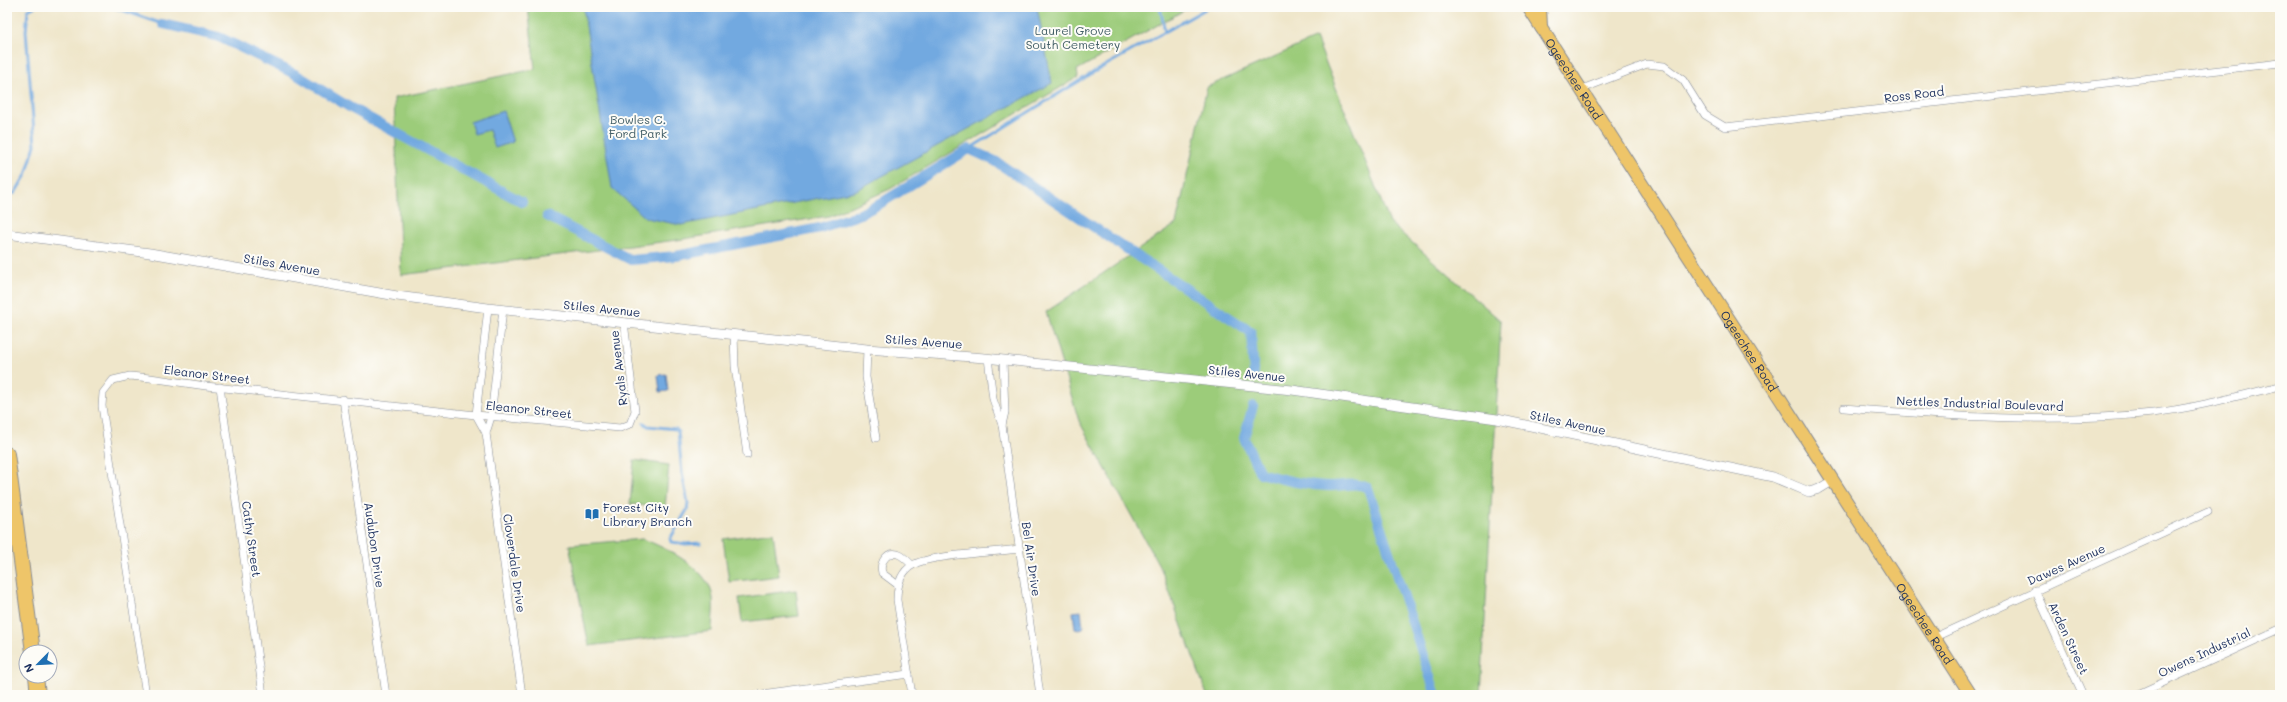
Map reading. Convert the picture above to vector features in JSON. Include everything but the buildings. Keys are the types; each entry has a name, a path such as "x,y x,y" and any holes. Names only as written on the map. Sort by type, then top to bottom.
{"highway":[{"path":"7,454 32,644"},
{"path":"37,684 38,695"}],"main road":[{"name":"Ogeechee Road","path":"1528,7 1971,695"},
{"path":"1540,7 1541,27"}],"street":[{"name":"Ross Road","path":"1582,89 1647,64 1664,66 1682,80 1705,115 1725,127 2280,63"},
{"name":"Stiles Avenue","path":"7,234 150,253 397,296 488,308 867,349 988,358 1292,390 1497,419 1773,476 1809,492 1819,489 1832,481"},
{"path":"476,415 488,308"},
{"name":"Cloverdale Drive","path":"486,433 491,417 503,309"},
{"name":"Ryals Avenue","path":"620,428 630,424 635,411 624,322"},
{"path":"734,334 736,371 747,455"},
{"path":"867,349 866,377 876,438"},
{"name":"Bel Air Drive","path":"988,358 993,399 1002,425 1040,695"},
{"name":"Bel Air Drive","path":"1002,425 1005,412 1003,360"},
{"name":"Eleanor Street","path":"146,695 103,414 103,393 113,380 130,376 491,417 620,428"},
{"name":"Nettles Industrial Boulevard","path":"1844,408 2003,417 2068,418 2152,413 2189,407 2280,386"},
{"name":"Cathy Street","path":"220,387 263,695"},
{"name":"Audubon Drive","path":"343,399 386,695"},
{"name":"Cloverdale Drive","path":"476,415 486,433 522,695"},
{"name":"Dawes Avenue","path":"1933,638 2208,512"},
{"path":"912,695 897,600 898,585 906,570 912,565 939,558 1020,549"},
{"path":"898,585 882,573 881,566 884,559 890,555 897,554 912,565"},
{"name":"Arden Street","path":"2035,590 2083,695"},
{"name":"Owens Industrial","path":"2136,695 2280,629"},
{"path":"754,695 781,693 909,674"}],"green space":[{"name":"Bowles C. Ford Park","path":"528,7 1190,7 1077,70 1078,77 890,189 829,216 677,240 401,275 394,98 535,69"},
{"path":"1316,38 1390,223 1501,321 1481,695 1207,695 1161,569 1079,421 1046,312 1176,224 1207,87"},
{"path":"634,460 669,465 665,508 630,504"},
{"path":"773,532 779,576 729,582 723,539"},
{"path":"643,539 673,553 702,575 708,584 713,597 712,631 589,646 569,545"},
{"path":"796,590 799,616 742,622 739,598"}],"water":[{"path":"583,7 1037,7 1052,83 855,191 681,225 646,218 612,188"},
{"path":"503,111 513,142 495,148 489,130 474,134 470,122"},
{"path":"666,374 668,391 660,392 658,375"},
{"path":"1081,611 1083,627 1079,630 1075,629 1073,612"}],"waterway":[{"path":"7,195 15,193 26,175 35,145 26,31 28,10 34,7"},
{"path":"113,7 163,24"},
{"path":"1160,7 1165,32"},
{"path":"969,149 1094,72 1209,7"},
{"path":"163,24 219,37 297,75 351,108 522,202"},
{"path":"547,216 631,260 676,256 820,228 858,215 878,205 969,149 995,161 1251,332 1254,376"},
{"path":"1253,406 1244,438 1260,473 1310,485 1358,485 1368,488 1436,695"},
{"path":"644,423 648,426 676,429 678,431 682,473 688,503 687,510 670,539 671,542 686,544 701,543"}],"place":[{"name":"Forest City Library Branch","path":"592,514"}],"park label":[{"name":"Laurel Grove South Cemetery","path":"1073,37"}]}
